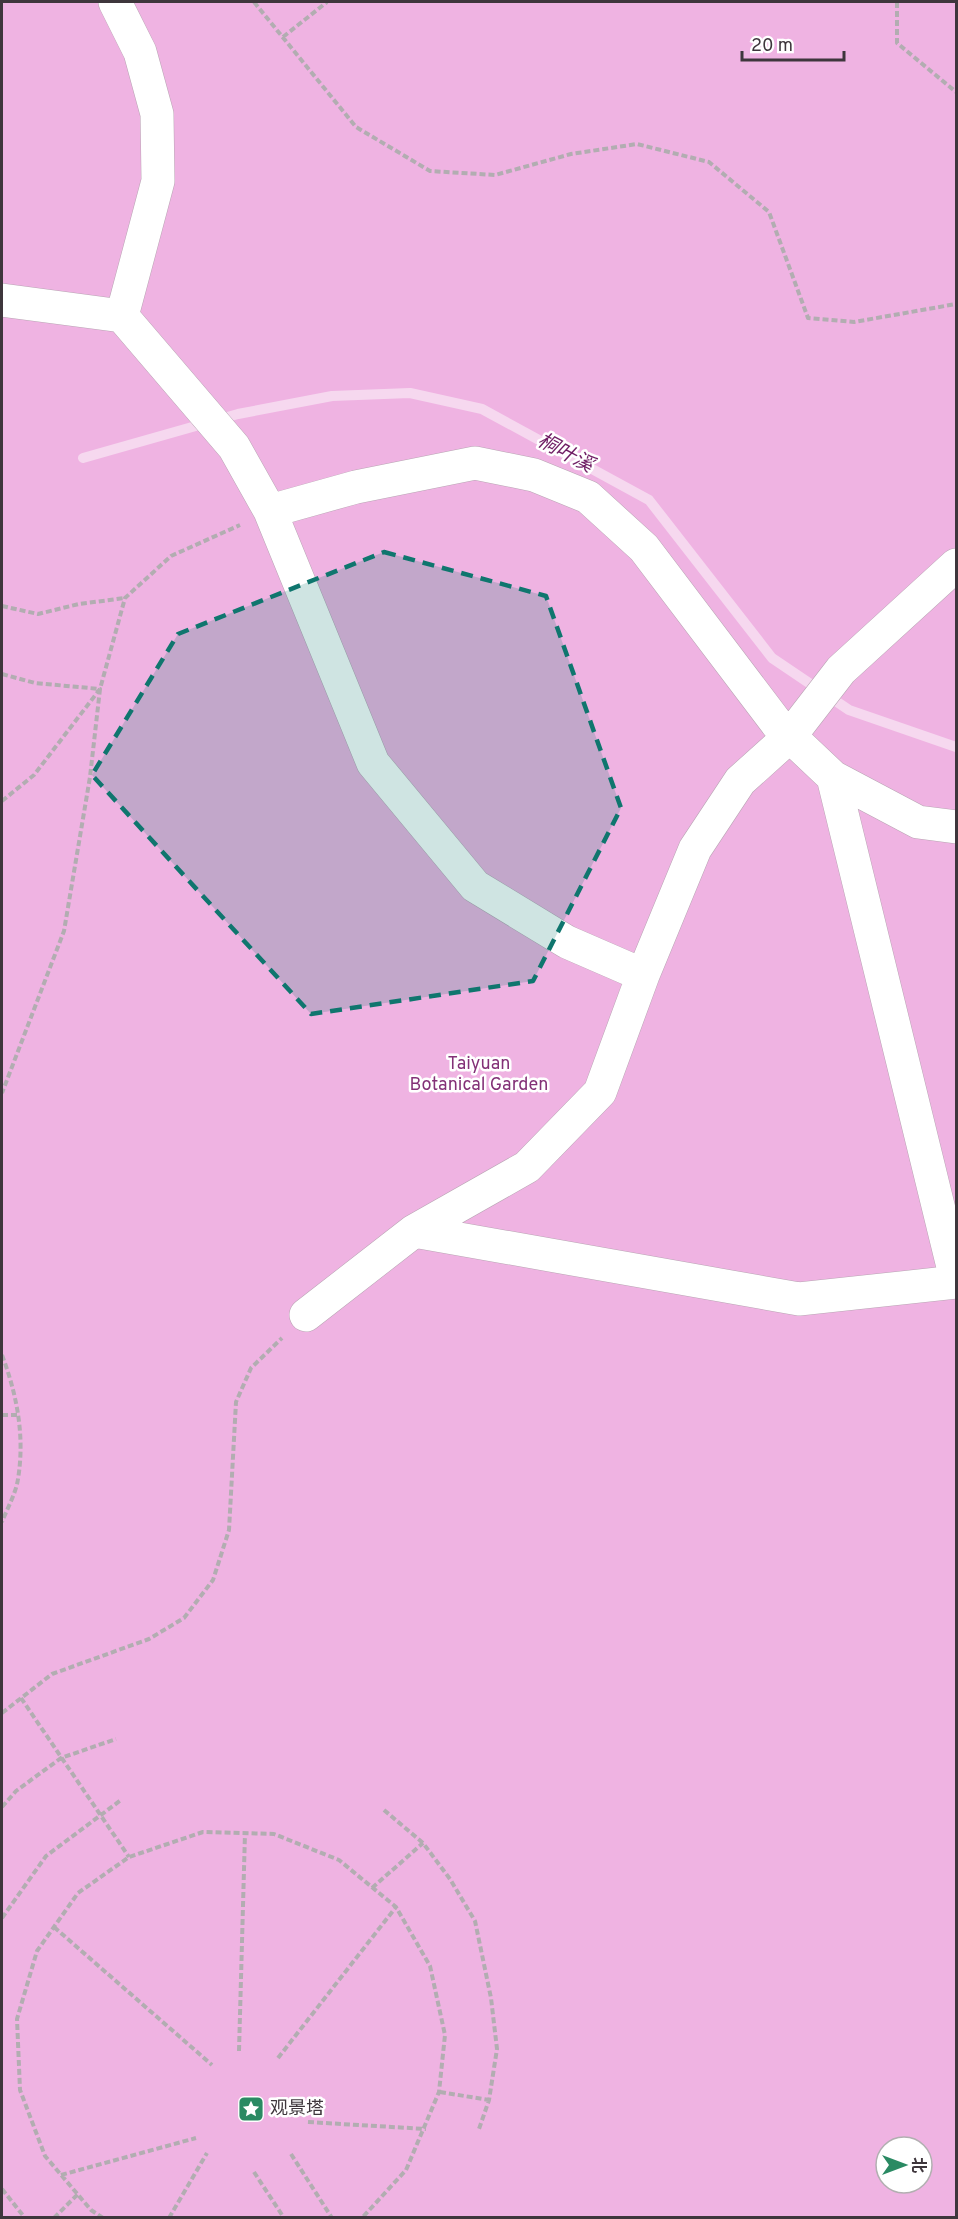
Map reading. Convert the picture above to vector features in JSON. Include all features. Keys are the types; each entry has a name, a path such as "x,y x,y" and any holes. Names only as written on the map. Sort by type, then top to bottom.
{"lane":[{"path":"115,2 140,52 157,114 158,181 122,316"},
{"path":"2,300 122,316 234,447 270,511 373,763 475,886 567,942 643,975"},
{"path":"270,511 356,487 475,463 534,475 588,497 644,548 778,725 798,727 833,777 957,1281 799,1299 414,1231"},
{"path":"306,1315 414,1231 527,1167 600,1092 643,975 695,849 740,781 798,727 841,670 957,565"},
{"path":"833,777 918,822 957,827"}],"path":[{"path":"254,2 356,127 430,171 495,175 571,154 637,144 709,162 769,212 808,318 854,322 957,304"},
{"path":"283,37 327,2"},
{"path":"897,2 897,43 957,92"},
{"path":"2,1093 64,931 90,777 100,689 125,598 171,556 270,511"},
{"path":"2,606 38,614 79,604 125,598"},
{"path":"2,674 35,683 100,689"},
{"path":"2,801 34,775 100,689"},
{"path":"2,1713 52,1674 149,1639 184,1618 213,1580 229,1530 236,1402 251,1368 306,1315"},
{"path":"2,1355 20,1416 18,1480 2,1522"},
{"path":"2,1415 20,1416"},
{"path":"21,1698 129,1857"},
{"path":"2,1807 16,1791 61,1758 116,1739"},
{"path":"2,1918 46,1856 121,1800"},
{"path":"384,1810 423,1843 450,1879 475,1921 483,1949 497,2049 489,2100 478,2129"},
{"path":"103,2217 91,2210 45,2156 20,2090 17,2019 37,1951 78,1893 129,1857 203,1832 274,1834 339,1860 396,1907 430,1966 445,2035 439,2092 426,2129 406,2170 362,2217"},
{"path":"240,2051 245,1833"},
{"path":"372,1888 423,1843"},
{"path":"278,2058 396,1907"},
{"path":"54,1927 212,2065"},
{"path":"439,2092 489,2100"},
{"path":"308,2122 426,2129"},
{"path":"61,2175 196,2138"},
{"path":"169,2217 207,2153"},
{"path":"291,2154 332,2217"},
{"path":"254,2172 284,2217"},
{"path":"2,2189 25,2217"},
{"path":"54,2217 78,2194"}],"highlighted area":[{"path":"384,552 546,596 621,808 533,981 311,1014 92,775 178,634"}],"green space":[{"name":"Taiyuan Botanical Garden","path":"2,2 956,2 956,2217 2,2218"}],"waterway":[{"name":"桐叶溪","path":"83,458 238,414 332,396 410,393 482,409 649,500 772,658 849,710 956,747"}],"place":[{"name":"观景塔","path":"251,2109"}]}
